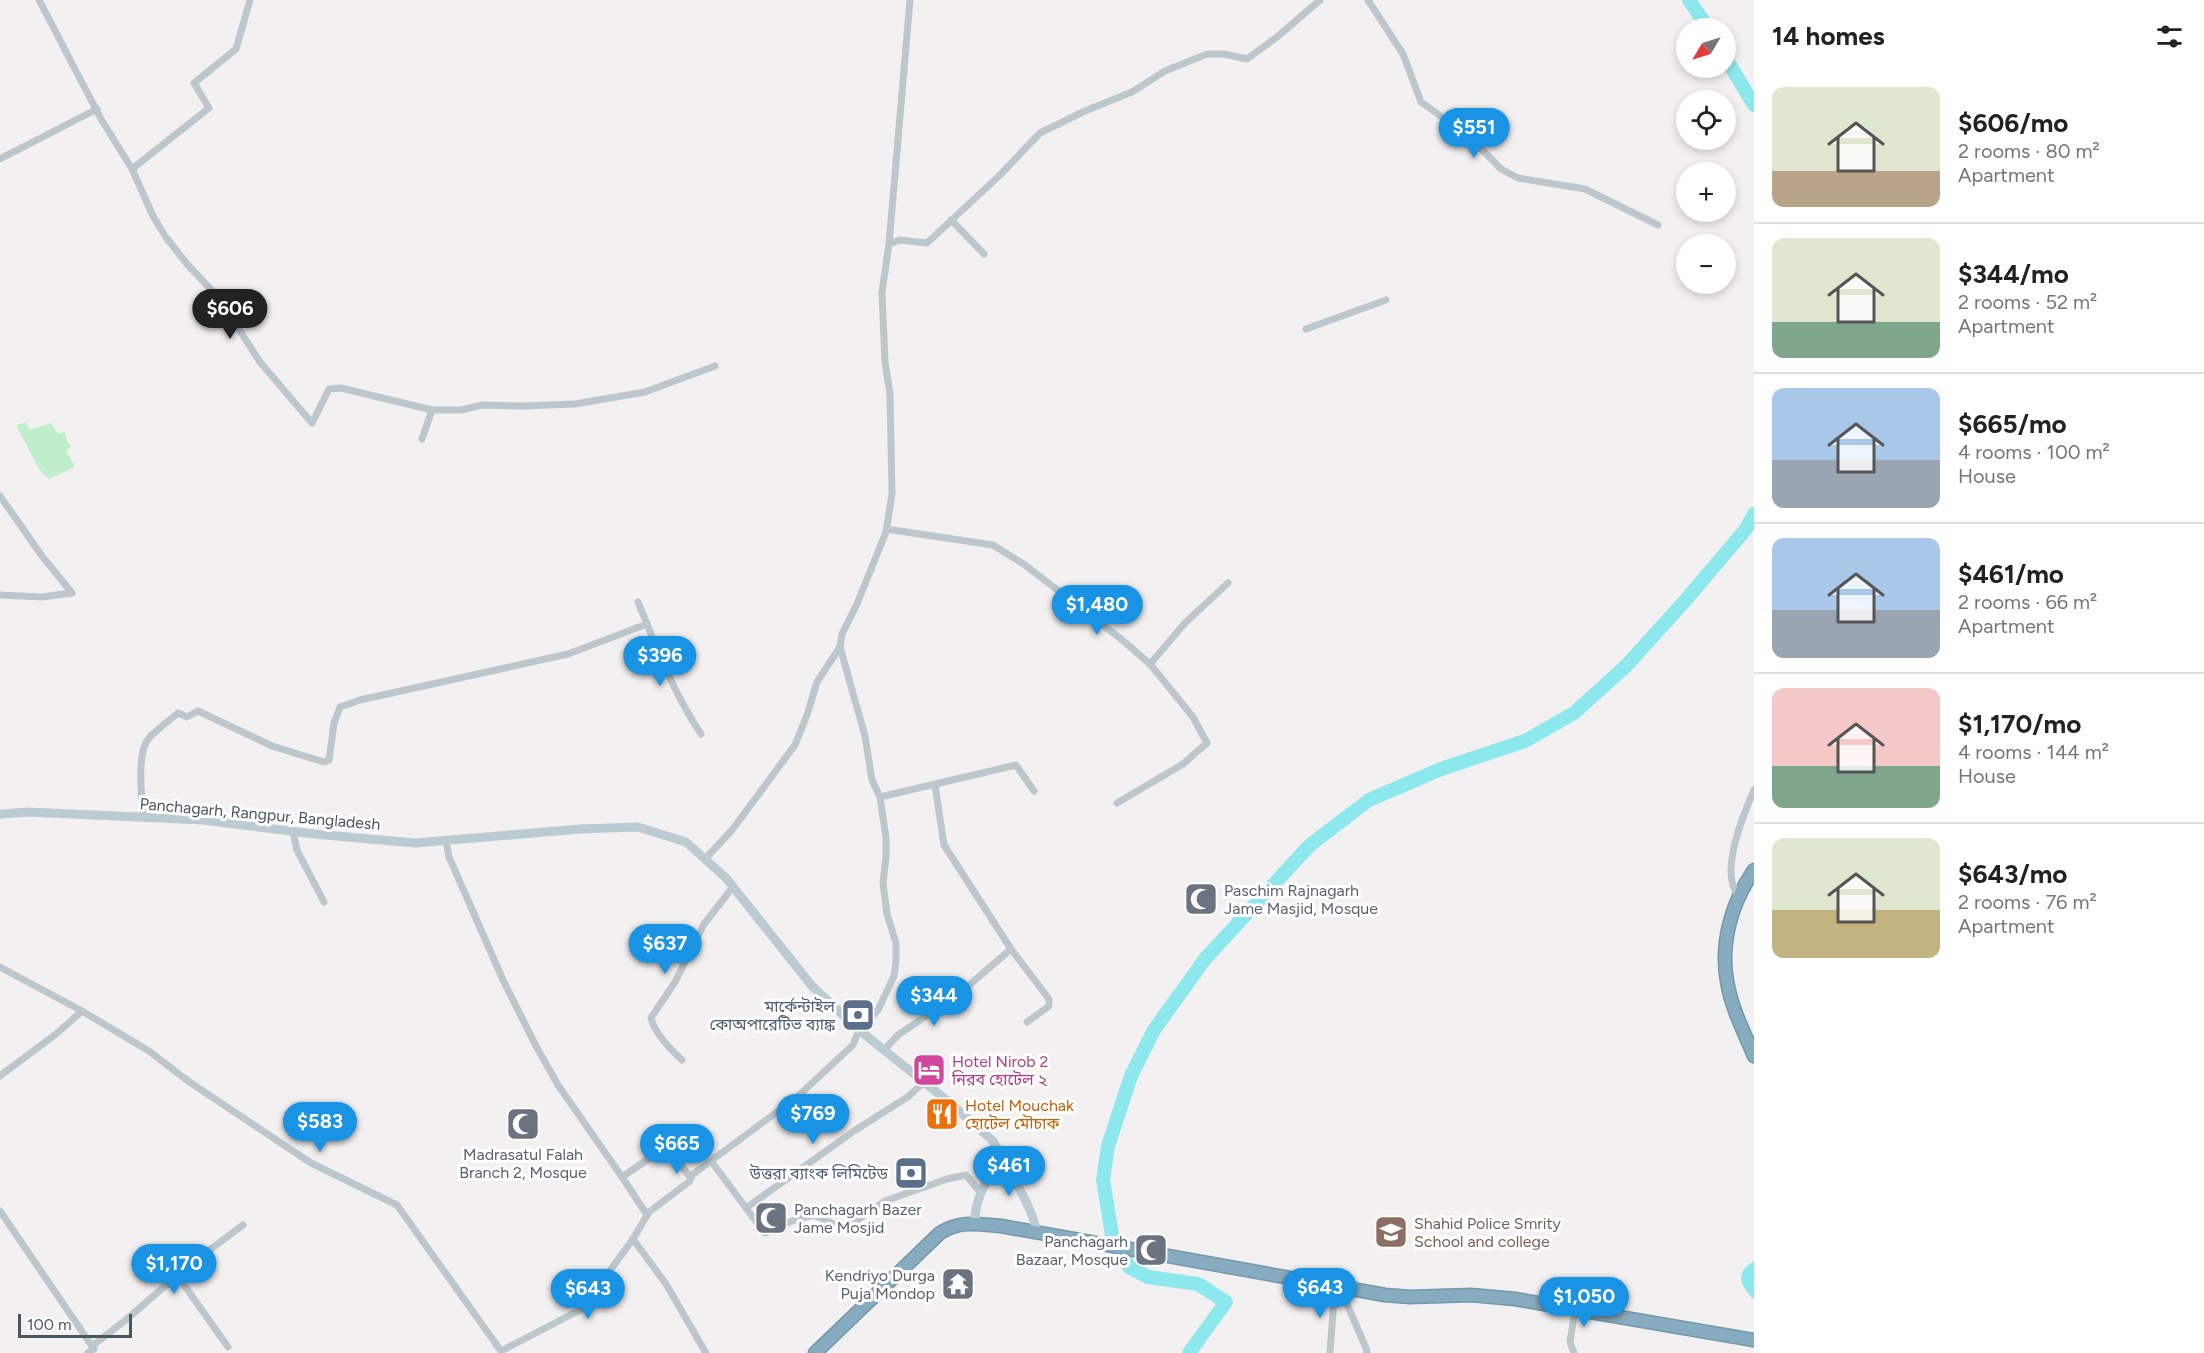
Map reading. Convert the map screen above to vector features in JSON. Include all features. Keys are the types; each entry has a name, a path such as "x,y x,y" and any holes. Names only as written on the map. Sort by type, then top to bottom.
{"highway":[{"path":"1754,870 1738,896 1726,938 1726,981 1754,1056"},
{"path":"815,1353 940,1233 960,1224 1001,1226 1338,1287 1410,1297 1492,1296 1754,1340"}],"street":[{"path":"39,0 101,119 132,169 153,216 174,248 218,297 260,362 312,423 328,389 341,388 432,410 461,410 482,405 575,404 645,392 715,366"},
{"path":"132,169 209,108 194,83 236,49 250,0"},
{"path":"0,967 82,1011 149,1051 198,1088 311,1163 397,1205 501,1351 582,1309 633,1239 647,1215 692,1175 797,1097 853,1045 859,1030 878,1010 894,976 896,962 896,943 887,914 883,883 886,847 880,797 872,780 865,736 840,647 842,634 857,604 886,529 892,494 882,292 889,244 910,0"},
{"path":"889,244 900,240 927,243 999,176 1040,133 1132,92 1165,71 1207,54 1247,58 1320,0"},
{"path":"1368,0 1403,54 1420,102 1470,137 1501,169 1518,178 1584,189 1658,225"},
{"path":"0,159 97,109"},
{"path":"951,220 984,254"},
{"path":"1306,329 1386,300"},
{"path":"422,440 432,410"},
{"path":"0,496 42,556 72,593 42,597 0,596"},
{"path":"886,529 993,545 1025,565 1150,664 1193,717 1207,743 1183,764 1117,803"},
{"path":"1150,664 1200,607 1228,583"},
{"path":"638,602 672,684 701,734"},
{"path":"143,817 141,789 143,751 147,740 178,713 187,717 198,711 272,746 324,762 329,760 334,723 340,707 360,700 568,654 647,624"},
{"path":"706,858 732,830 795,745 817,682 840,647"},
{"path":"880,797 1016,765 1034,791"},
{"path":"934,785 944,846 1011,949 1049,999 1049,1006 1027,1022"},
{"path":"1738,896 1732,875 1733,854 1743,814 1754,790"},
{"name":"Panchagarh, Rangpur, Bangladesh","path":"0,814 28,812 203,820 415,843 580,829 638,827 686,842 706,858 734,887 812,986 859,1030 993,1141 1034,1217 1036,1233"},
{"path":"293,831 297,850 324,902"},
{"path":"446,840 449,857 503,981 536,1046 558,1085 647,1215"},
{"path":"682,1060 653,1025 651,1018 675,982 704,924 734,887"},
{"path":"884,1050 898,1035 960,993 1011,949"},
{"path":"0,1076 56,1034 82,1011"},
{"path":"746,1208 862,1126 909,1096 924,1082"},
{"path":"622,1177 666,1147 691,1178"},
{"path":"975,1224 975,1209 980,1192 1001,1155"},
{"path":"711,1161 765,1233 794,1220 814,1215 845,1229 885,1201 947,1179 966,1175 980,1192"},
{"path":"0,1211 90,1349 177,1275 243,1225"},
{"path":"633,1239 666,1284 706,1353"},
{"path":"177,1275 228,1347"},
{"path":"1330,1352 1338,1287"},
{"path":"1338,1287 1367,1353"},
{"path":"1574,1353 1570,1342 1575,1309"}],"green space":[{"path":"26,422 29,430 51,423 58,434 65,432 67,442 71,446 66,451 75,467 49,479 39,469 16,425"}],"water":[{"path":"1754,1261 1754,1300 1743,1285 1741,1275 1743,1270"}],"waterway":[{"path":"1689,0 1701,18"},
{"path":"1736,75 1754,105"},
{"path":"1189,1353 1226,1302 1198,1284 1148,1277 1129,1267 1112,1235 1103,1180 1108,1146 1131,1076 1154,1030 1205,959 1310,845 1369,800 1441,769 1525,741 1574,713 1626,666 1684,602 1746,529 1754,514"}],"place":[{"name":"Paschim Rajnagarh Jame Masjid, Mosque","path":"1201,899"},
{"name":"মার্কেন্টাইল কোঅপারেটিভ ব্যাঙ্ক","path":"858,1015"},
{"name":"Hotel Nirob 2 নিরব হোটেল ২","path":"929,1070"},
{"name":"Hotel Mouchak হোটেল মৌচাক","path":"942,1114"},
{"name":"Madrasatul Falah Branch 2, Mosque","path":"523,1124"},
{"name":"উত্তরা ব্যাংক লিমিটেড","path":"911,1173"},
{"name":"Panchagarh Bazer Jame Mosjid","path":"771,1218"},
{"name":"Shahid Police Smrity School and college","path":"1391,1232"},
{"name":"Panchagarh Bazaar, Mosque","path":"1151,1250"},
{"name":"Kendriyo Durga Puja Mondop","path":"958,1284"}]}
